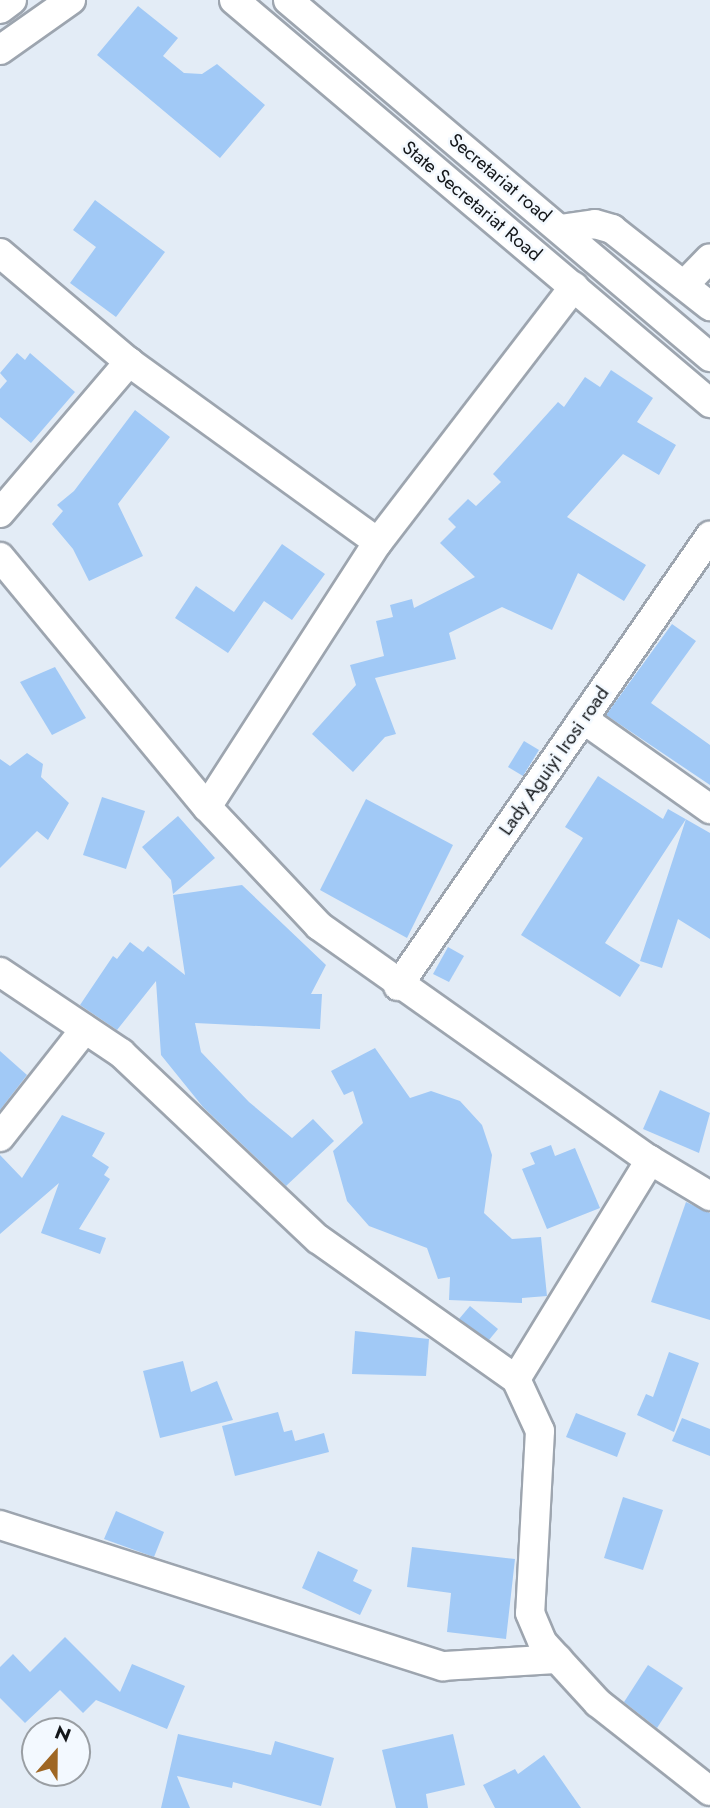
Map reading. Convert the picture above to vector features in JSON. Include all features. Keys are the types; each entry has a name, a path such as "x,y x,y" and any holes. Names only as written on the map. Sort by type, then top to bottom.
{"street":[{"path":"0,9 12,0"},
{"path":"0,50 71,0"},
{"name":"State Secretariat Road","path":"234,0 710,403"},
{"name":"Secretariat road","path":"288,0 710,357"},
{"path":"560,229 595,224 612,229 710,306"},
{"path":"0,253 129,362 378,542"},
{"path":"684,285 710,258"},
{"path":"207,807 378,542 574,287"},
{"path":"0,513 129,362"},
{"name":"Lady Aguiyi Irosi road","path":"398,986 710,536"},
{"path":"0,557 207,807 319,926 398,986 650,1160 710,1196"},
{"path":"583,719 710,809"},
{"path":"0,972 121,1053 318,1239 516,1379 540,1431 530,1613 558,1659 598,1703 710,1791"},
{"path":"0,1138 85,1030"},
{"path":"516,1379 650,1160"},
{"path":"0,1525 443,1666 558,1659"}],"building":[{"path":"138,6 178,38 163,56 184,73 202,74 217,64 265,105 220,158 97,55"},
{"path":"95,200 165,252 116,317 70,283 96,247 73,230"},
{"path":"17,353 25,360 30,353 75,392 31,443 0,417 0,389 7,381 0,373"},
{"path":"611,370 653,398 637,422 676,445 659,475 623,454 567,517 646,565 624,601 578,573 552,630 502,607 449,633 456,659 375,678 396,734 385,737 353,772 312,734 356,685 350,665 384,656 376,621 393,617 390,605 412,599 414,608 475,577 440,543 456,527 448,519 468,499 476,506 501,482 493,474 558,402 564,407 585,377 600,387"},
{"path":"135,410 170,437 118,504 143,556 89,581 73,549 52,524 63,511 57,505 74,491"},
{"path":"282,544 325,574 292,620 264,601 228,653 175,618 196,586 234,612"},
{"path":"672,624 696,641 651,703 710,745 710,785 606,715"},
{"path":"55,667 86,718 52,735 20,682"},
{"path":"524,741 539,750 523,776 508,767"},
{"path":"27,753 43,764 41,777 69,803 48,840 37,831 0,868 0,759 10,766"},
{"path":"598,776 663,819 668,809 686,819 605,943 640,965 620,997 521,935 583,838 565,827"},
{"path":"102,797 145,811 126,869 83,855"},
{"path":"366,799 453,845 407,938 320,890"},
{"path":"178,816 215,858 173,894 171,880 142,847"},
{"path":"686,819 710,833 710,939 678,919 662,968 640,961"},
{"path":"242,885 326,965 311,994 322,994 320,1029 195,1023 201,1052 249,1102 292,1138 313,1119 334,1141 286,1186 203,1107 161,1055 156,981 117,1030 80,1005 113,956 117,959 130,942 143,952 148,946 185,975 173,895"},
{"path":"448,947 464,956 449,982 433,974"},
{"path":"375,1048 410,1098 431,1091 460,1101 482,1125 492,1155 484,1213 512,1239 541,1237 547,1296 522,1298 522,1303 449,1300 450,1277 438,1279 427,1248 369,1226 347,1201 333,1151 363,1123 353,1091 344,1095 331,1071"},
{"path":"0,1051 27,1075 0,1110"},
{"path":"660,1090 710,1113 699,1153 643,1129"},
{"path":"62,1115 105,1133 92,1156 109,1167 104,1175 110,1179 79,1229 106,1238 100,1254 41,1233 59,1183 0,1234 0,1155 22,1178"},
{"path":"551,1145 555,1156 575,1148 600,1208 547,1229 522,1169 535,1164 530,1153"},
{"path":"686,1202 710,1213 710,1320 651,1302"},
{"path":"470,1306 498,1329 489,1340 459,1319"},
{"path":"355,1331 429,1339 426,1376 352,1374"},
{"path":"669,1352 699,1363 674,1432 637,1415 646,1394 653,1397"},
{"path":"183,1361 191,1392 217,1381 233,1420 160,1438 143,1371"},
{"path":"278,1412 284,1432 292,1430 295,1441 324,1433 329,1452 235,1476 222,1426"},
{"path":"576,1413 626,1433 617,1457 566,1437"},
{"path":"682,1418 710,1429 710,1456 672,1441"},
{"path":"623,1497 663,1510 643,1570 604,1558"},
{"path":"116,1511 164,1532 154,1557 104,1539"},
{"path":"412,1547 515,1559 506,1639 447,1632 451,1593 407,1587"},
{"path":"318,1551 358,1570 353,1581 372,1590 360,1615 302,1588"},
{"path":"65,1637 120,1692 132,1664 185,1686 167,1729 96,1700 83,1713 60,1690 31,1717 21,1719 0,1698 0,1667 13,1654 30,1672"},
{"path":"648,1665 683,1688 657,1728 624,1702"},
{"path":"178,1734 271,1755 275,1741 334,1758 321,1806 233,1782 232,1788 177,1776 190,1808 161,1808"},
{"path":"453,1734 465,1785 426,1794 428,1808 396,1808 382,1750"},
{"path":"544,1755 581,1808 495,1808 483,1785 515,1769 518,1774"}]}
